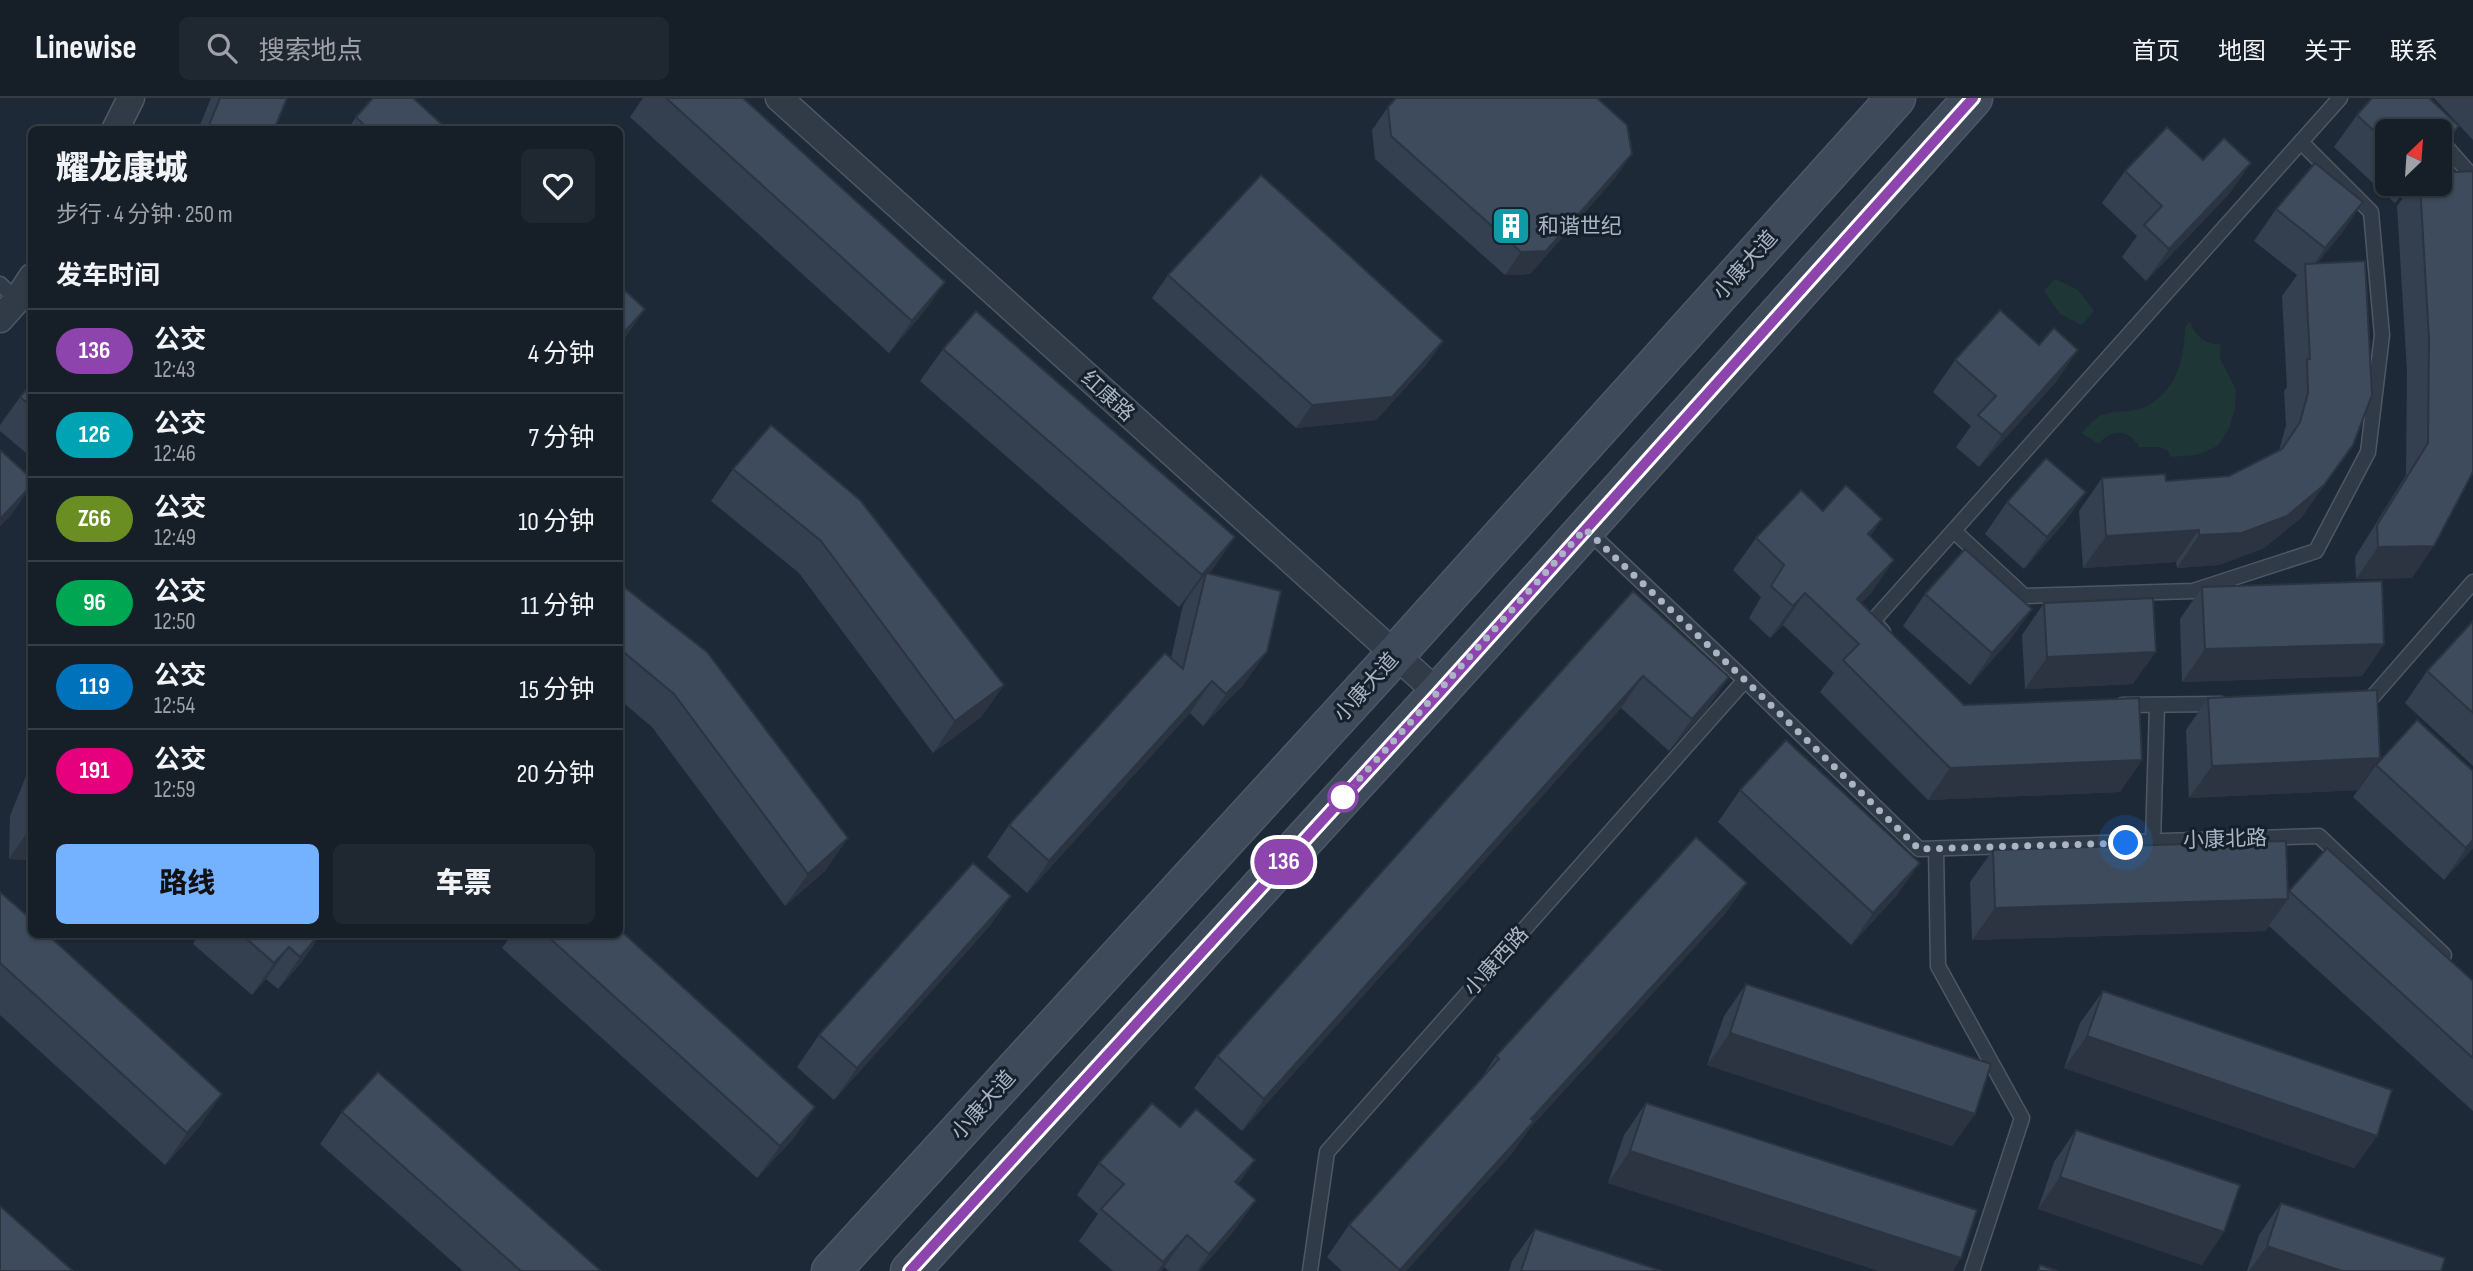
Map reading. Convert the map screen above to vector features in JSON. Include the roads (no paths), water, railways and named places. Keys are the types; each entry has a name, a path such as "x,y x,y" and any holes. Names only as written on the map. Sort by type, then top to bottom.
{"main road":[{"name":"小康大道","path":"831,1271 1394,656 1896,98"},
{"path":"909,1271 1438,694 1973,98"}],"street":[{"path":"117,126 131,98"},
{"name":"红康路","path":"779,98 1438,694"},
{"path":"6,301 28,281"}],"lane":[{"path":"1891,640 1872,621 2340,98"},
{"path":"1954,531 2024,596 2193,591 2316,551 2368,453 2382,335 2371,212 2301,142"},
{"path":"2452,153 2473,177"},
{"name":"小康北路","path":"1585,529 1919,849 2319,836 2459,969"},
{"path":"2354,702 2368,702 2473,582"},
{"name":"小康西路","path":"1310,1271 1327,1152 1745,680"},
{"path":"2103,705 2236,704"},
{"path":"2153,842 2157,705"},
{"path":"1936,849 1938,966 2022,1118 1972,1271"}],"place":[{"name":"和谐世纪","path":"1511,226"}]}
